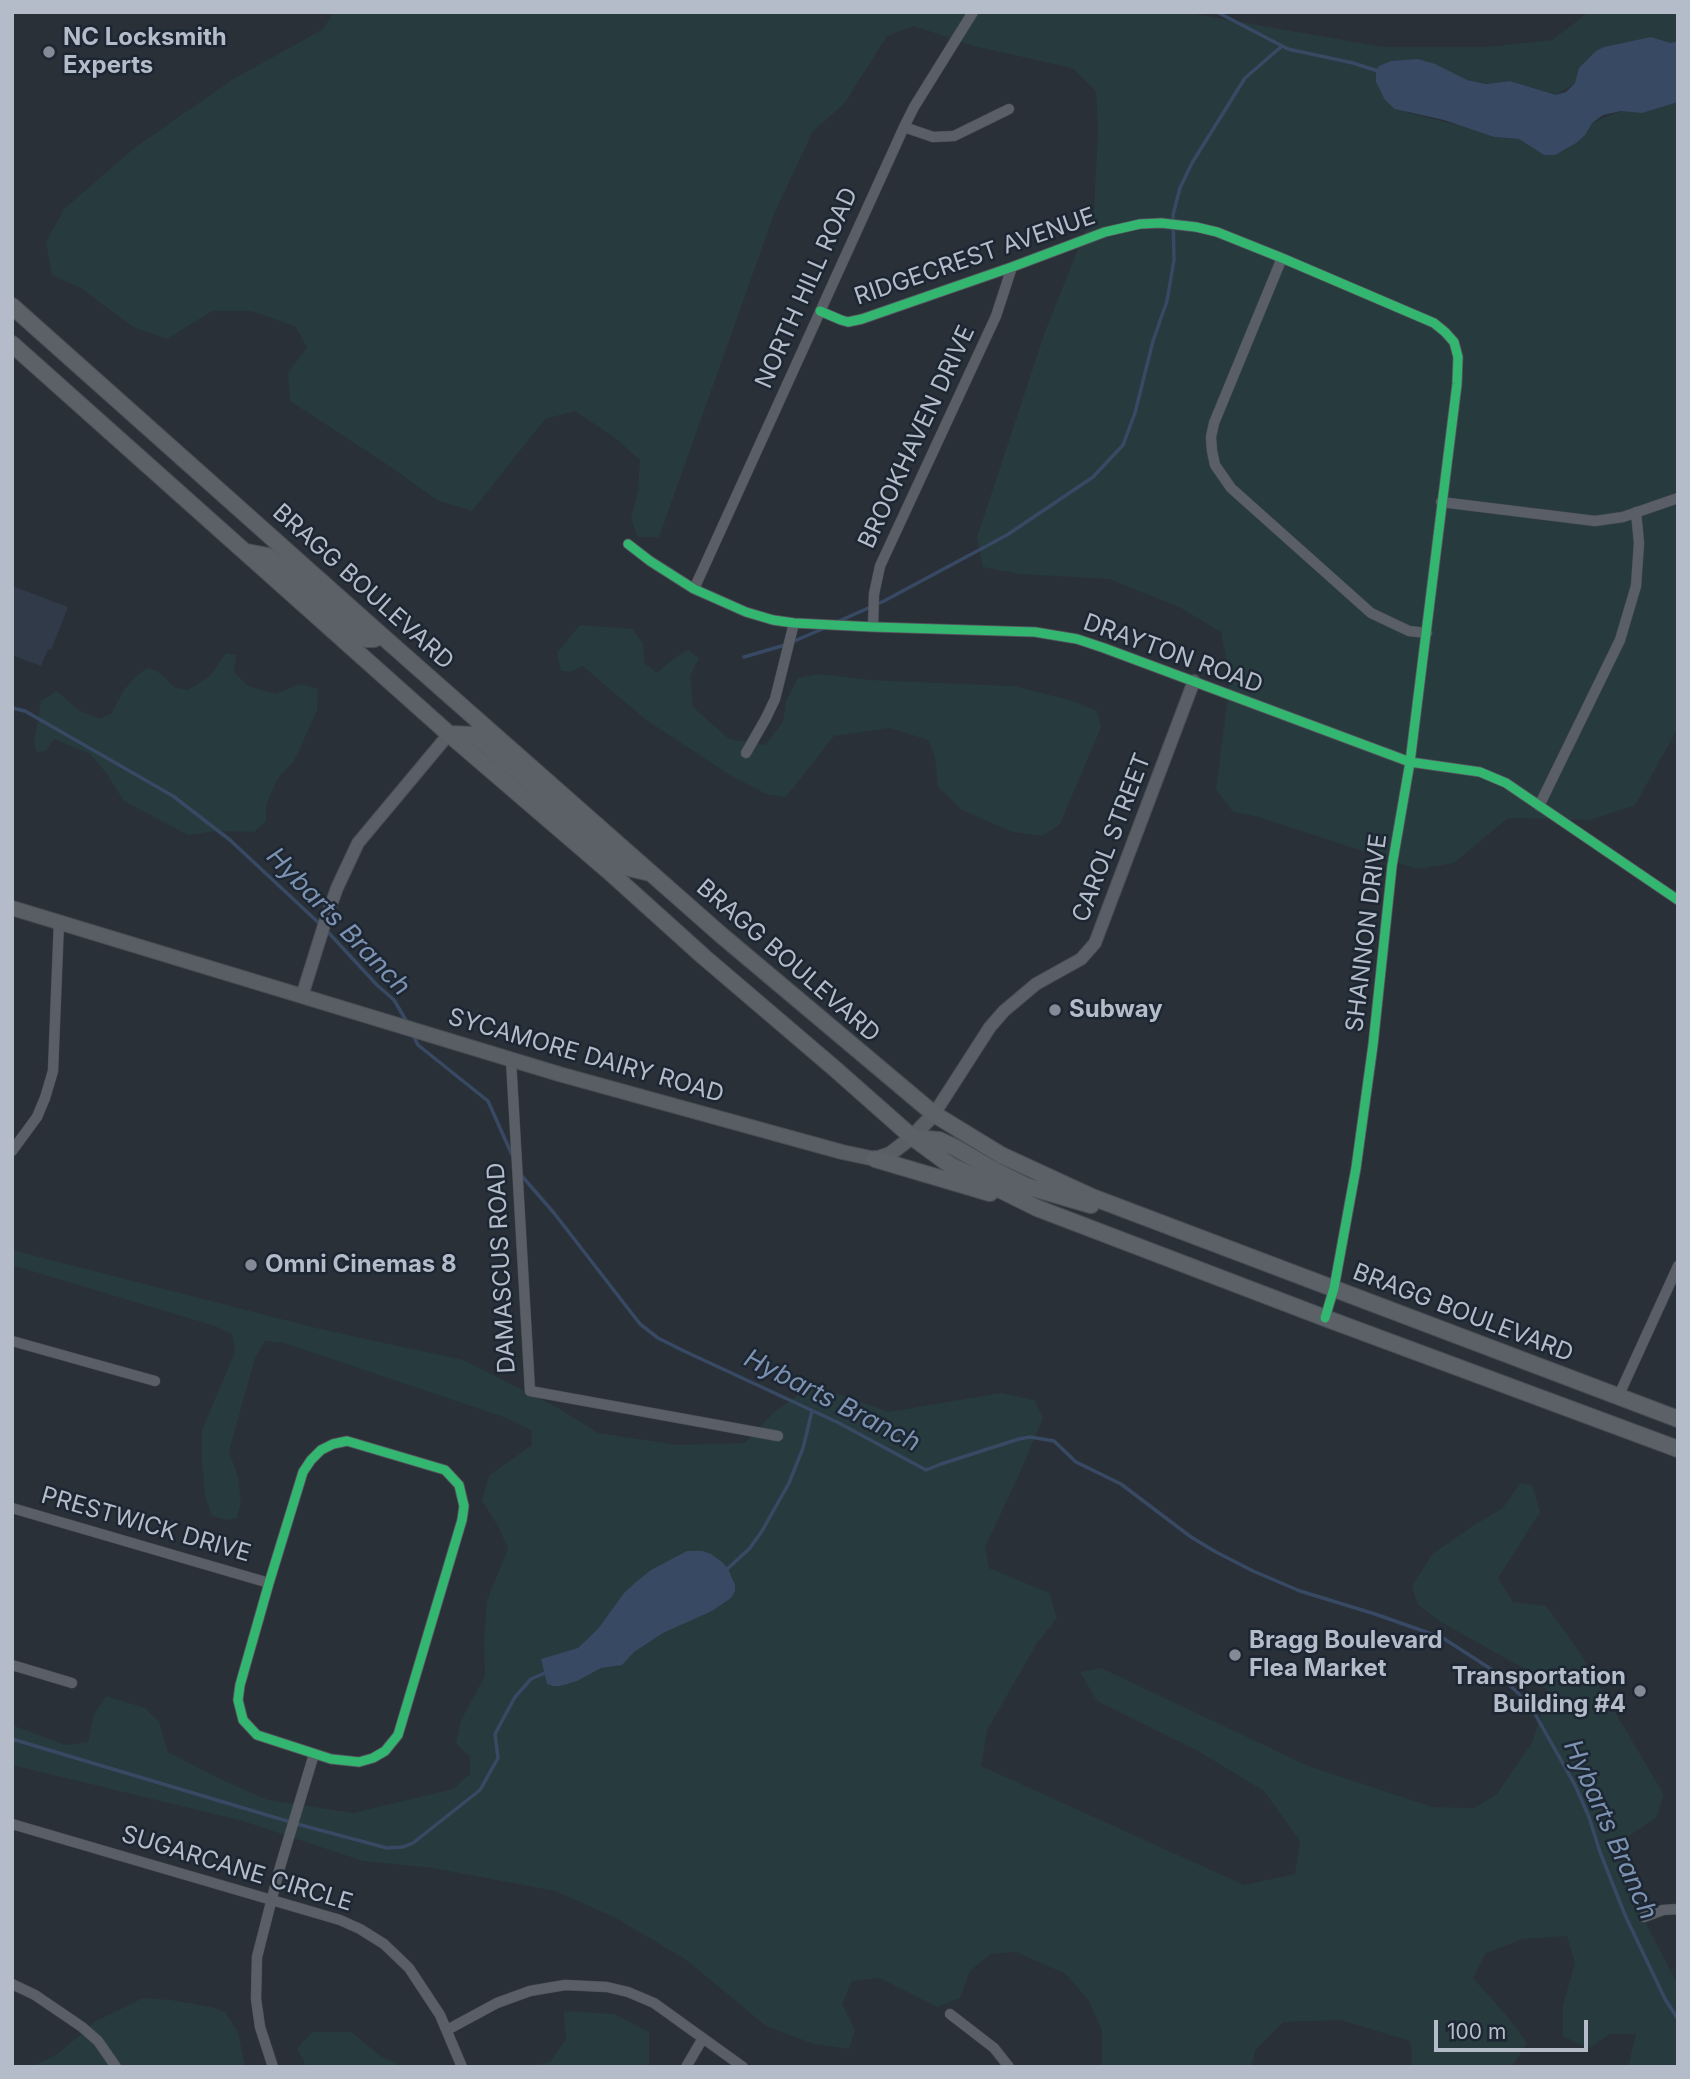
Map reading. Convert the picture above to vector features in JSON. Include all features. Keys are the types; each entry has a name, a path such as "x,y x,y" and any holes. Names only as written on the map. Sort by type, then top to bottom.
{"main road":[{"name":"BRAGG BOULEVARD","path":"12,306 720,934 934,1114 1001,1154 1092,1197 1678,1419"},
{"name":"BRAGG BOULEVARD","path":"12,344 449,734 912,1137 950,1165 1037,1208 1678,1449"},
{"path":"245,551 268,556 356,633 366,639 381,635"},
{"path":"449,734 475,735 629,868 653,873"},
{"name":"SYCAMORE DAIRY ROAD","path":"12,908 511,1059 734,1123 875,1159"},
{"path":"875,1159 890,1154 912,1137 934,1114"},
{"path":"912,1137 939,1140 1026,1186 1153,1220"},
{"path":"875,1159 1037,1208"}],"street":[{"name":"NORTH HILL ROAD","path":"694,589 904,127 973,12"},
{"path":"904,127 933,136 954,136 1009,109"},
{"name":"RIDGECREST AVENUE","path":"820,311 841,320 862,320 1119,228 1161,223 1217,232 1282,258 1434,323 1454,342"},
{"path":"1282,258 1214,423 1212,451 1215,465 1231,488 1371,612 1409,631 1427,633"},
{"name":"BROOKHAVEN DRIVE","path":"873,627 874,594 880,566 996,316 1013,267"},
{"name":"SHANNON DRIVE","path":"1325,1318 1334,1288 1356,1168 1392,866 1410,762 1457,384 1458,357 1454,342"},
{"path":"1441,502 1595,521 1616,519 1678,498"},
{"path":"1539,806 1620,640 1636,586 1639,543 1636,512"},
{"name":"DRAYTON ROAD","path":"628,544 694,589 746,612 794,623 1056,635 1104,648 1410,762 1480,772 1506,783 1678,900"},
{"path":"746,753 775,699 794,623"},
{"name":"CAROL STREET","path":"934,1114 987,1031 1004,1011 1036,984 1081,959 1094,943 1194,681"},
{"path":"302,996 337,888 358,843 449,734"},
{"path":"12,1151 37,1117 46,1098 53,1070 59,921"},
{"name":"DAMASCUS ROAD","path":"511,1059 530,1391 778,1436"},
{"path":"1618,1397 1678,1266"},
{"path":"12,1341 155,1381"},
{"path":"347,1441 444,1470 459,1485 463,1499 463,1520 398,1735 385,1751 366,1760 345,1762 314,1754 257,1735 247,1726 240,1714 240,1685 303,1472 311,1460 327,1447 347,1441"},
{"name":"PRESTWICK DRIVE","path":"12,1508 269,1583"},
{"path":"12,1665 72,1683"},
{"path":"273,2067 260,2028 256,2000 260,1941 314,1754"},
{"name":"SUGARCANE CIRCLE","path":"12,1824 360,1928 384,1944 410,1968 447,2030 462,2067"},
{"path":"1644,1917 1663,1910 1678,1909"},
{"path":"12,1984 35,1995 82,2027 117,2067"},
{"path":"447,2030 517,1995 551,1986 607,1987 654,2003 743,2067"},
{"path":"950,2014 994,2048 1009,2067"},
{"path":"686,2067 703,2038"}],"shaded area":[{"path":"12,586 68,607 51,650 48,649 41,666 12,655"}],"green space":[{"path":"334,12 1183,12 1383,47 1487,47 1552,40 1589,12 1678,12 1678,41 1671,43 1651,37 1556,95 1510,81 1486,84 1467,80 1378,89 1409,113 1474,129 1494,137 1519,139 1544,155 1592,123 1621,111 1678,100 1678,728 1635,805 1590,820 1508,818 1454,863 1417,869 1256,816 1233,812 1216,789 1230,680 1221,632 1179,607 1109,579 1020,574 983,567 977,537 1045,332 1094,209 1098,131 1096,91 1072,68 974,46 914,26 887,36 844,104 813,131 774,214 659,537 638,537 631,519 638,490 640,460 614,437 575,411 545,419 472,511 437,500 290,401 288,373 307,347 295,326 251,311 212,311 167,339 133,327 81,288 52,275 46,242 64,209 137,146 232,80 323,29"},
{"path":"580,625 632,629 643,643 644,663 657,673 688,650 699,658 690,676 693,707 729,739 765,745 783,722 786,701 798,678 818,674 872,680 1014,686 1073,701 1097,711 1101,727 1060,824 1042,836 1013,832 962,810 938,787 935,757 928,740 890,728 834,736 786,797 766,794 728,774 645,719 583,666 570,672 561,671 557,653"},
{"path":"226,653 236,655 234,672 248,686 275,694 301,684 318,689 317,710 294,761 278,778 266,805 266,821 254,832 218,831 188,835 124,801 90,754 54,739 45,751 37,752 34,744 41,701 57,691 80,711 99,719 111,714 124,690 135,677 148,668 157,671 176,688 188,690 210,676"},
{"path":"12,1250 320,1329 463,1360 558,1408 598,1433 678,1445 745,1443 774,1412 813,1385 889,1412 1001,1393 1034,1400 1043,1418 985,1547 989,1568 1049,1593 1057,1618 1037,1643 987,1730 981,1766 1244,1885 1295,1874 1300,1841 1264,1791 1198,1751 1097,1701 1080,1672 1101,1668 1308,1766 1432,1807 1474,1808 1496,1795 1532,1743 1548,1691 1523,1668 1441,1622 1418,1605 1412,1587 1432,1554 1503,1508 1520,1483 1532,1485 1540,1512 1498,1578 1513,1602 1546,1606 1579,1651 1664,1795 1656,1818 1621,1841 1621,1876 1678,1985 1678,2067 1631,2067 1629,2063 1636,2034 1610,2034 1588,2049 1563,2036 1563,2005 1575,1963 1567,1936 1523,1939 1486,1953 1473,1978 1527,2043 1513,2065 1508,2067 1409,2067 1412,2061 1410,2041 1341,2020 1283,2022 1256,2049 1251,2067 1102,2067 1102,2030 1089,2001 1066,1974 1016,1952 990,1954 970,1971 960,1998 937,2007 880,1978 852,1981 842,2004 855,2030 849,2049 814,2044 766,2026 685,1959 614,1917 555,1891 433,1868 363,1861 243,1821 12,1765 12,1725 65,1745 88,1742 94,1714 106,1696 145,1708 159,1722 168,1752 268,1800 353,1813 453,1789 470,1774 470,1757 456,1743 461,1720 485,1676 487,1600 508,1549 482,1500 489,1476 532,1445 531,1430 507,1418 284,1343 265,1341 255,1358 229,1451 238,1477 241,1502 237,1518 228,1520 212,1516 205,1496 202,1430 235,1352 232,1334 215,1326 12,1265"},
{"path":"143,1998 171,2000 225,2012 238,2032 245,2067 32,2067 59,2053 96,2021"},
{"path":"564,2011 614,2014 649,2032 649,2067 524,2067 550,2062 566,2039"},
{"path":"312,2032 351,2032 382,2057 403,2067 307,2067 297,2049"}],"water":[{"path":"1651,37 1671,43 1678,41 1678,102 1642,113 1621,111 1603,115 1592,123 1576,143 1555,155 1544,155 1519,139 1494,137 1444,120 1395,109 1385,100 1376,82 1376,70 1379,66 1391,61 1418,59 1435,64 1467,80 1486,84 1510,81 1556,95 1566,92 1575,83 1579,68 1596,51"},
{"path":"687,1551 702,1551 722,1562 735,1585 731,1598 712,1611 663,1633 634,1652 622,1665 601,1668 577,1681 560,1686 547,1684 541,1659 578,1648 598,1629 624,1593 636,1582 651,1570"}],"waterway":[{"path":"1217,12 1288,49 1378,71"},
{"path":"837,622 884,601 1007,535 1093,477 1123,445 1135,413 1153,341 1167,301 1174,260 1173,215 1180,188 1192,163 1245,78 1282,46"},
{"path":"792,642 827,627"},
{"path":"744,657 785,645"},
{"name":"Hybarts Branch","path":"12,708 25,711 173,796 230,840 321,925"},
{"name":"Hybarts Branch","path":"327,931 394,1000 407,1022"},
{"name":"Hybarts Branch","path":"413,1035 418,1045 488,1101 512,1155"},
{"name":"Hybarts Branch","path":"521,1175 640,1324 658,1338 839,1423 926,1470 1019,1439 1030,1437 1054,1441 1076,1462 1121,1484 1191,1537 1216,1552 1300,1591 1443,1638 1497,1673 1535,1714 1575,1785 1625,1915 1665,1999 1678,2019"},
{"path":"724,1572 750,1548 789,1483 803,1448 812,1411"},
{"path":"12,1739 297,1824 387,1848 403,1847 413,1843 480,1790 498,1758 495,1734 515,1697 531,1679 547,1672"}],"cycle path":[{"path":"820,311 848,322 862,319 1105,232 1140,224 1161,223 1217,232 1282,258 1434,323 1454,342 1458,357 1457,384 1410,762 1392,866 1373,1045 1356,1168 1334,1288 1325,1318"},
{"path":"628,544 694,589 746,612 773,620 873,627 1035,632 1077,639 1410,762 1480,772 1506,783 1678,900"},
{"path":"347,1441 445,1470 459,1485 464,1506 398,1735 385,1751 359,1762 331,1759 257,1735 243,1720 238,1700 269,1583 303,1472 321,1450 347,1441"}],"place":[{"name":"NC Locksmith Experts","path":"49,52"},
{"name":"Subway","path":"1055,1010"},
{"name":"Omni Cinemas 8","path":"251,1265"},
{"name":"Bragg Boulevard Flea Market","path":"1235,1655"},
{"name":"Transportation Building #4","path":"1640,1691"}]}
